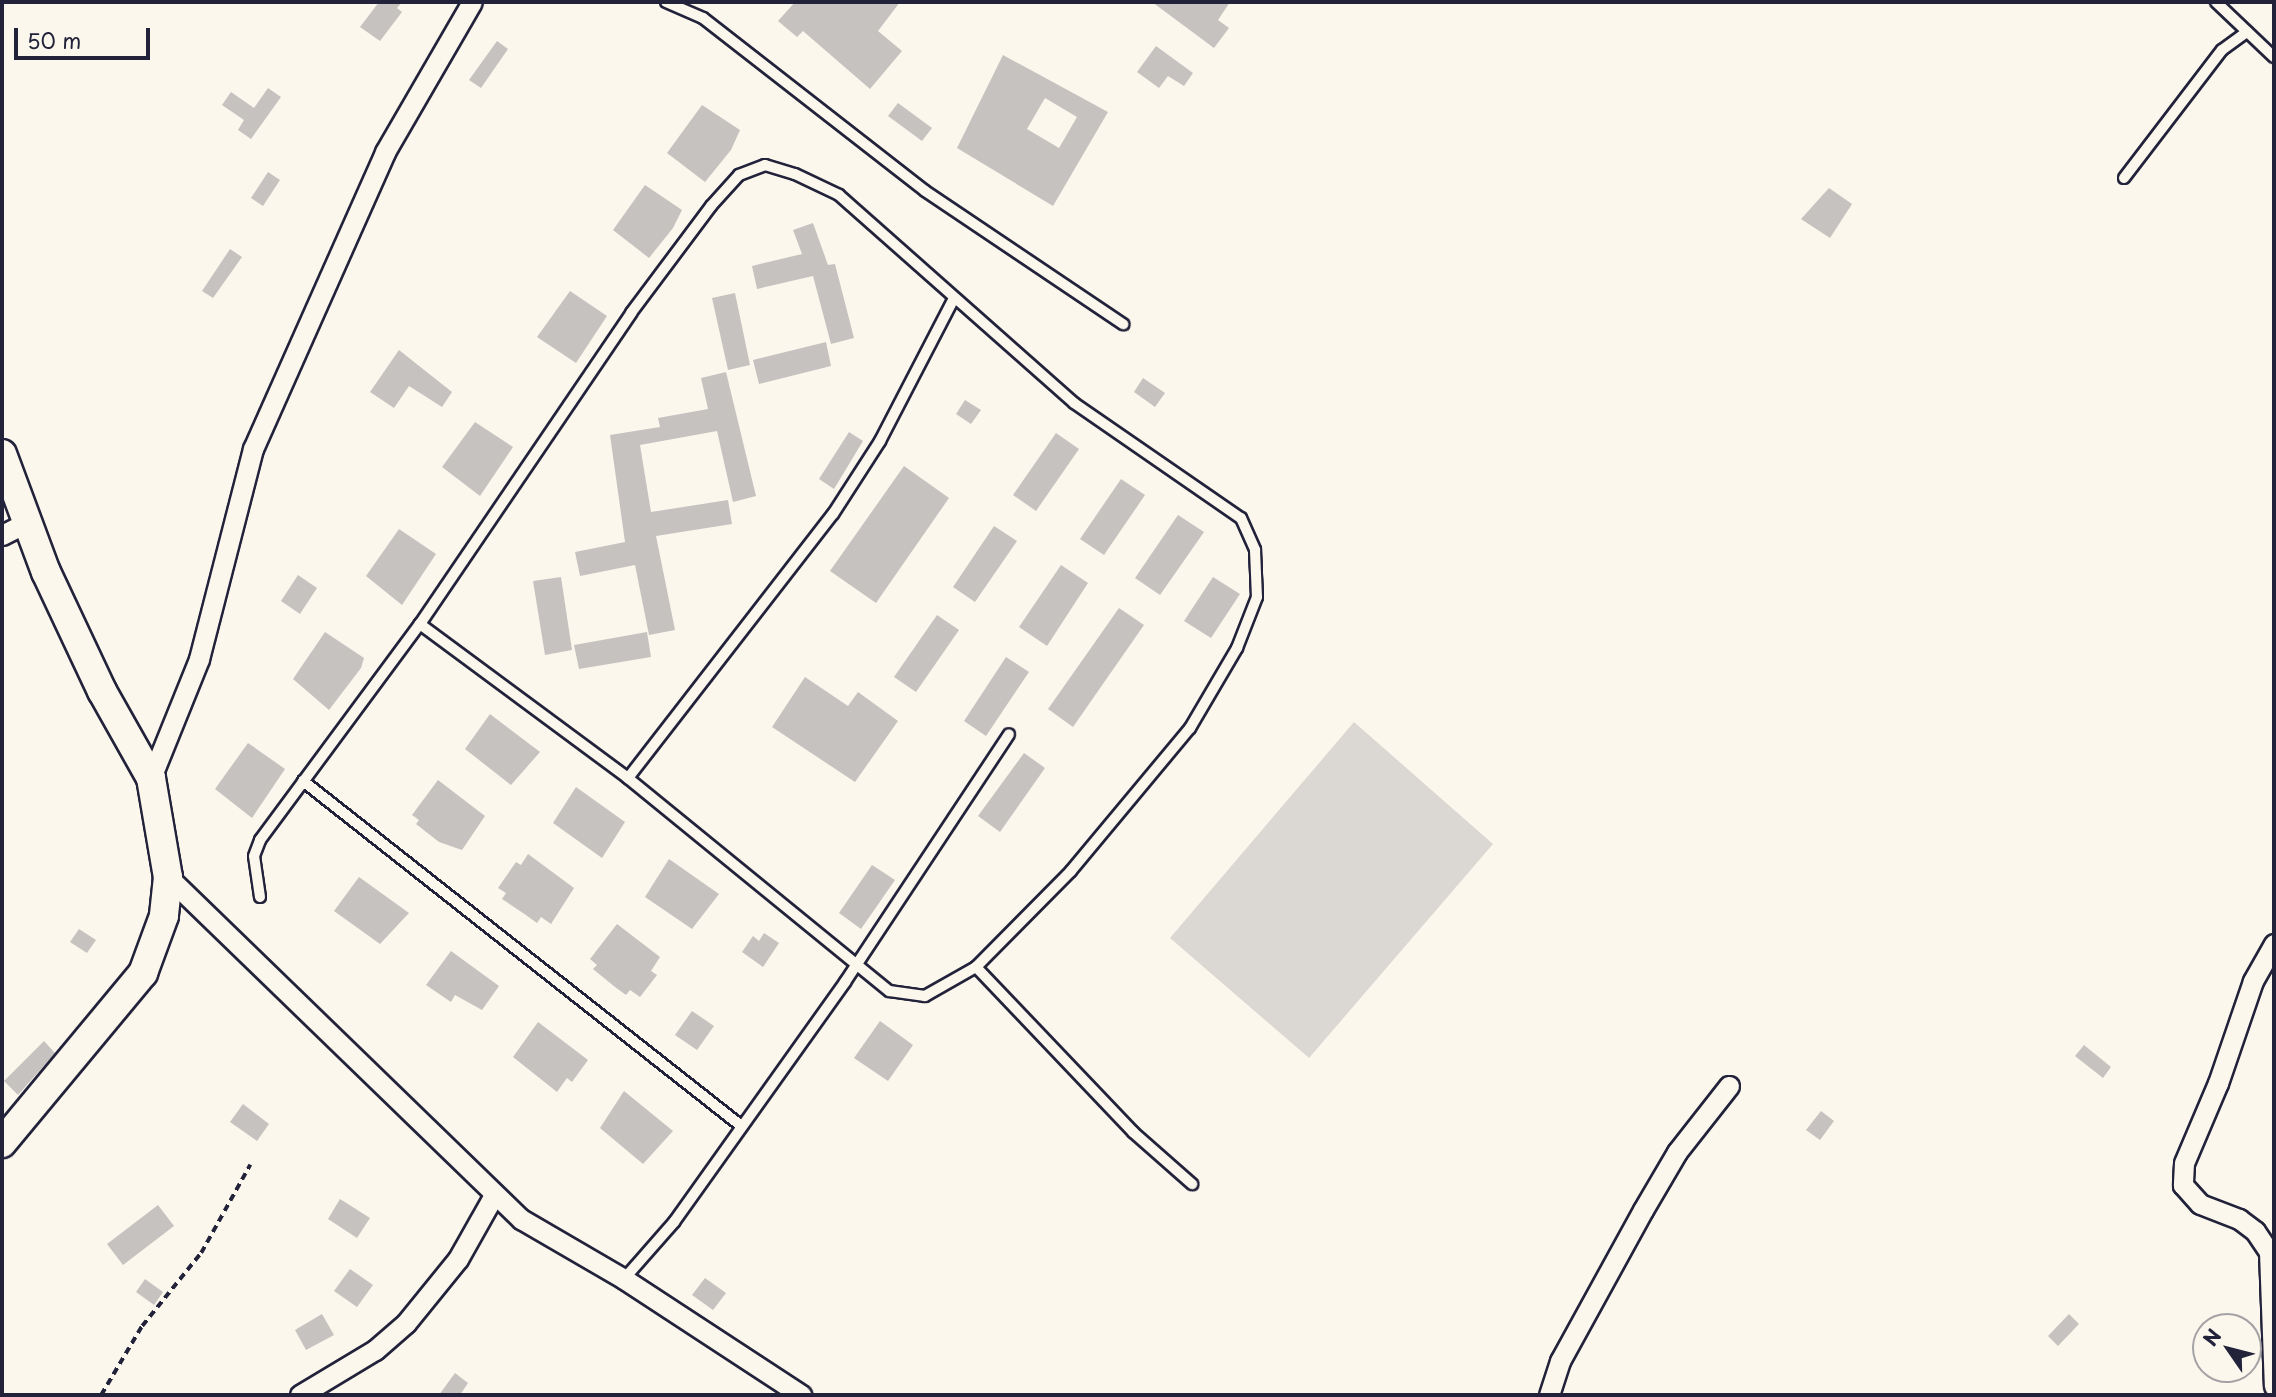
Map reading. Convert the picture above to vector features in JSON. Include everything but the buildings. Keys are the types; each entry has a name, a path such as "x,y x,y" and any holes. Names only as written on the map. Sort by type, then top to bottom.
{"street":[{"path":"151,778 200,659 253,449 385,152 472,2"},
{"path":"2,454 27,522 102,691 151,778 168,877 164,916 143,973 2,1143"},
{"path":"2,535 27,522"},
{"path":"168,877 521,1219 624,1279 801,1395"},
{"path":"2274,944 2253,981 2218,1083 2183,1163 2183,1185 2200,1203 2239,1219 2255,1231 2269,1252 2274,1386"},
{"path":"1549,1395 1560,1360 1643,1210 1677,1152 1729,1086"},
{"path":"300,1395 374,1350 406,1323 458,1259 494,1195"}],"lane":[{"path":"666,2 703,18 925,191 1123,324"},
{"path":"2216,2 2274,57"},
{"path":"2124,178 2222,50 2247,32"},
{"path":"260,897 254,856 260,840 419,624 631,313 739,175 765,165 795,174 839,195 953,300 1074,403 1241,518 1255,550 1257,597 1237,648 1190,728 1071,871 976,967 925,996 905,996 889,991 628,778 419,624"},
{"path":"628,778 833,514 880,442 953,300"},
{"path":"624,1279 674,1222 740,1125 856,966 1009,734"},
{"path":"303,781 740,1125"},
{"path":"976,967 1133,1132 1192,1184"}],"path":[{"path":"101,1395 142,1326 201,1253 250,1165"}],"shaded area":[{"path":"1354,722 1493,844 1309,1058 1170,938"}]}
